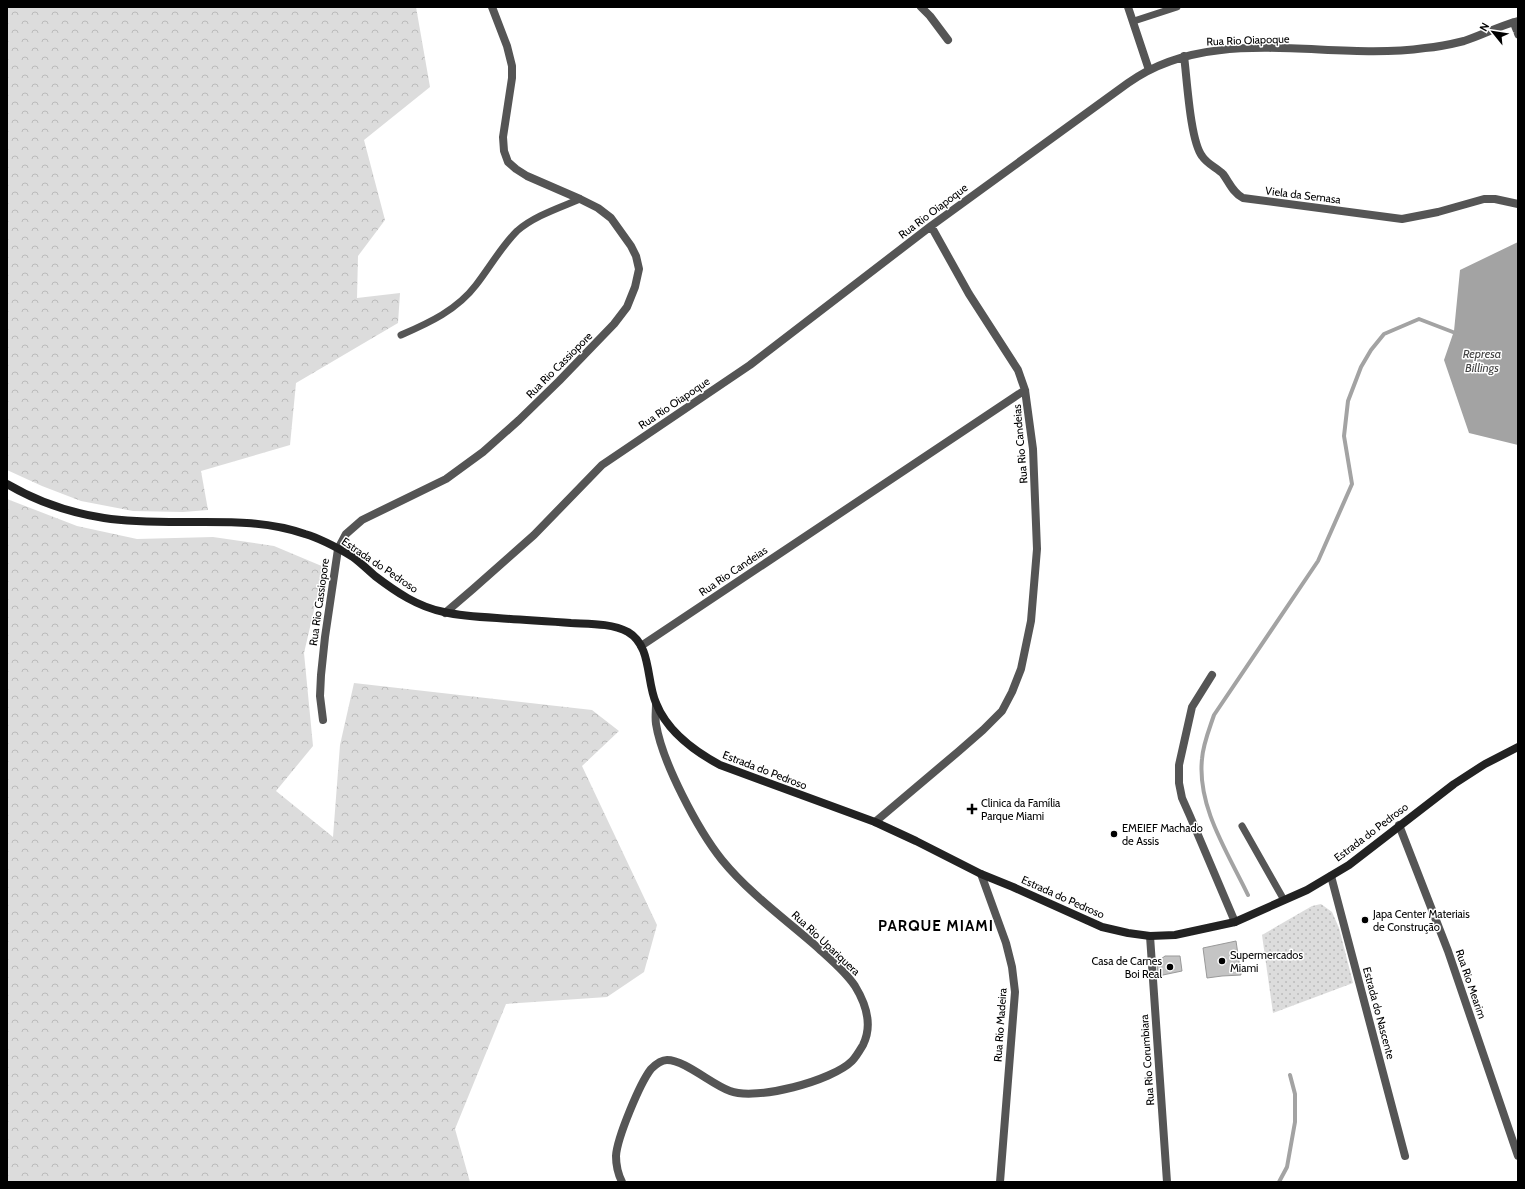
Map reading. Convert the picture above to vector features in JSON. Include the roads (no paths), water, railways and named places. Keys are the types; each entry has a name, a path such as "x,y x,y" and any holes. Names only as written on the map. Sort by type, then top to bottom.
{"main road":[{"name":"Estrada do Pedroso","path":"7,484 43,501 78,512 104,518 166,522 240,522 265,525 305,534 354,558 375,576 406,598 431,609 445,613 605,625 628,632 635,638 645,656 656,704 666,720 686,743 706,758 720,765 875,822 923,844 981,874 1102,927 1128,933 1150,936 1175,935 1235,922 1307,890 1349,864 1460,780 1485,764 1518,747"}],"street":[{"name":"Rua Rio Cassiopore","path":"323,720 320,696 325,638 338,549 346,534 362,520 446,478 483,452 559,381 614,324 627,307 636,287 638,269 634,251 611,218 598,208 580,199 527,176 508,162 504,151 503,137 512,78 512,66 507,46 492,7"},
{"path":"921,7 930,16 948,40"},
{"path":"1128,7 1134,21 1149,70"},
{"name":"Rua Rio Oiapoque","path":"445,613 528,540 602,465 750,365 931,226 1133,79 1149,70 1184,56 1209,51 1237,49 1318,49 1358,51 1424,48 1463,41 1516,22"},
{"name":"Viela da Semasa","path":"1184,56 1193,130 1197,146 1202,156 1222,174 1235,191 1243,198 1402,219 1438,212 1484,199 1495,199 1518,204"},
{"path":"931,226 969,294 1018,370 1025,390"},
{"name":"Rua Rio Candeias","path":"640,646 1025,390 1033,449 1037,549 1031,621 1021,669 1012,692 1002,711 959,751 875,822"},
{"path":"1212,675 1192,707 1179,765 1179,784 1187,810 1235,922"},
{"name":"Rua Rio Upariquera","path":"622,1182 618,1171 616,1156 619,1139 639,1091 650,1070 658,1062 666,1060 677,1062 731,1092 750,1094 769,1093 830,1075 851,1062 864,1044 868,1022 864,1003 854,984 836,965 742,881 722,860 705,834 676,780 662,749 656,723 656,704"},
{"name":"Rua Rio Mearim","path":"1399,825 1448,951 1517,1155"},
{"name":"Rua Rio Madeira","path":"981,874 1006,943 1012,967 1015,992 1000,1182"},
{"name":"Estrada do Nascente","path":"1331,876 1405,1156"},
{"name":"Rua Rio Corumbiara","path":"1150,936 1167,1182"}],"lane":[{"path":"1134,21 1178,7"},
{"path":"1516,22 1518,35"},
{"path":"401,335 427,324 448,312 465,298 506,244 517,231 526,224 580,199"},
{"path":"1242,826 1284,900"}],"water":[{"name":"Represa Billings","path":"1518,242 1518,445 1469,433 1444,360 1454,331 1460,270"}],"waterway":[{"path":"1248,895 1223,846 1209,812 1204,795 1202,759 1206,737 1214,715 1318,561 1352,484 1344,436 1348,401 1361,367 1371,350 1384,334 1419,319 1458,334"},
{"path":"1279,1182 1287,1167 1295,1122 1295,1094 1290,1075"}],"place":[{"name":"Clinica da Família Parque Miami","path":"972,809"},
{"name":"EMEIEF Machado de Assis","path":"1114,834"},
{"name":"Japa Center Materiais de Construção","path":"1365,920"},
{"name":"Supermercados Miami","path":"1222,961"},
{"name":"Casa de Carnes Boi Real","path":"1170,967"}],"district":[{"name":"PARQUE MIAMI","path":"936,926"}]}
